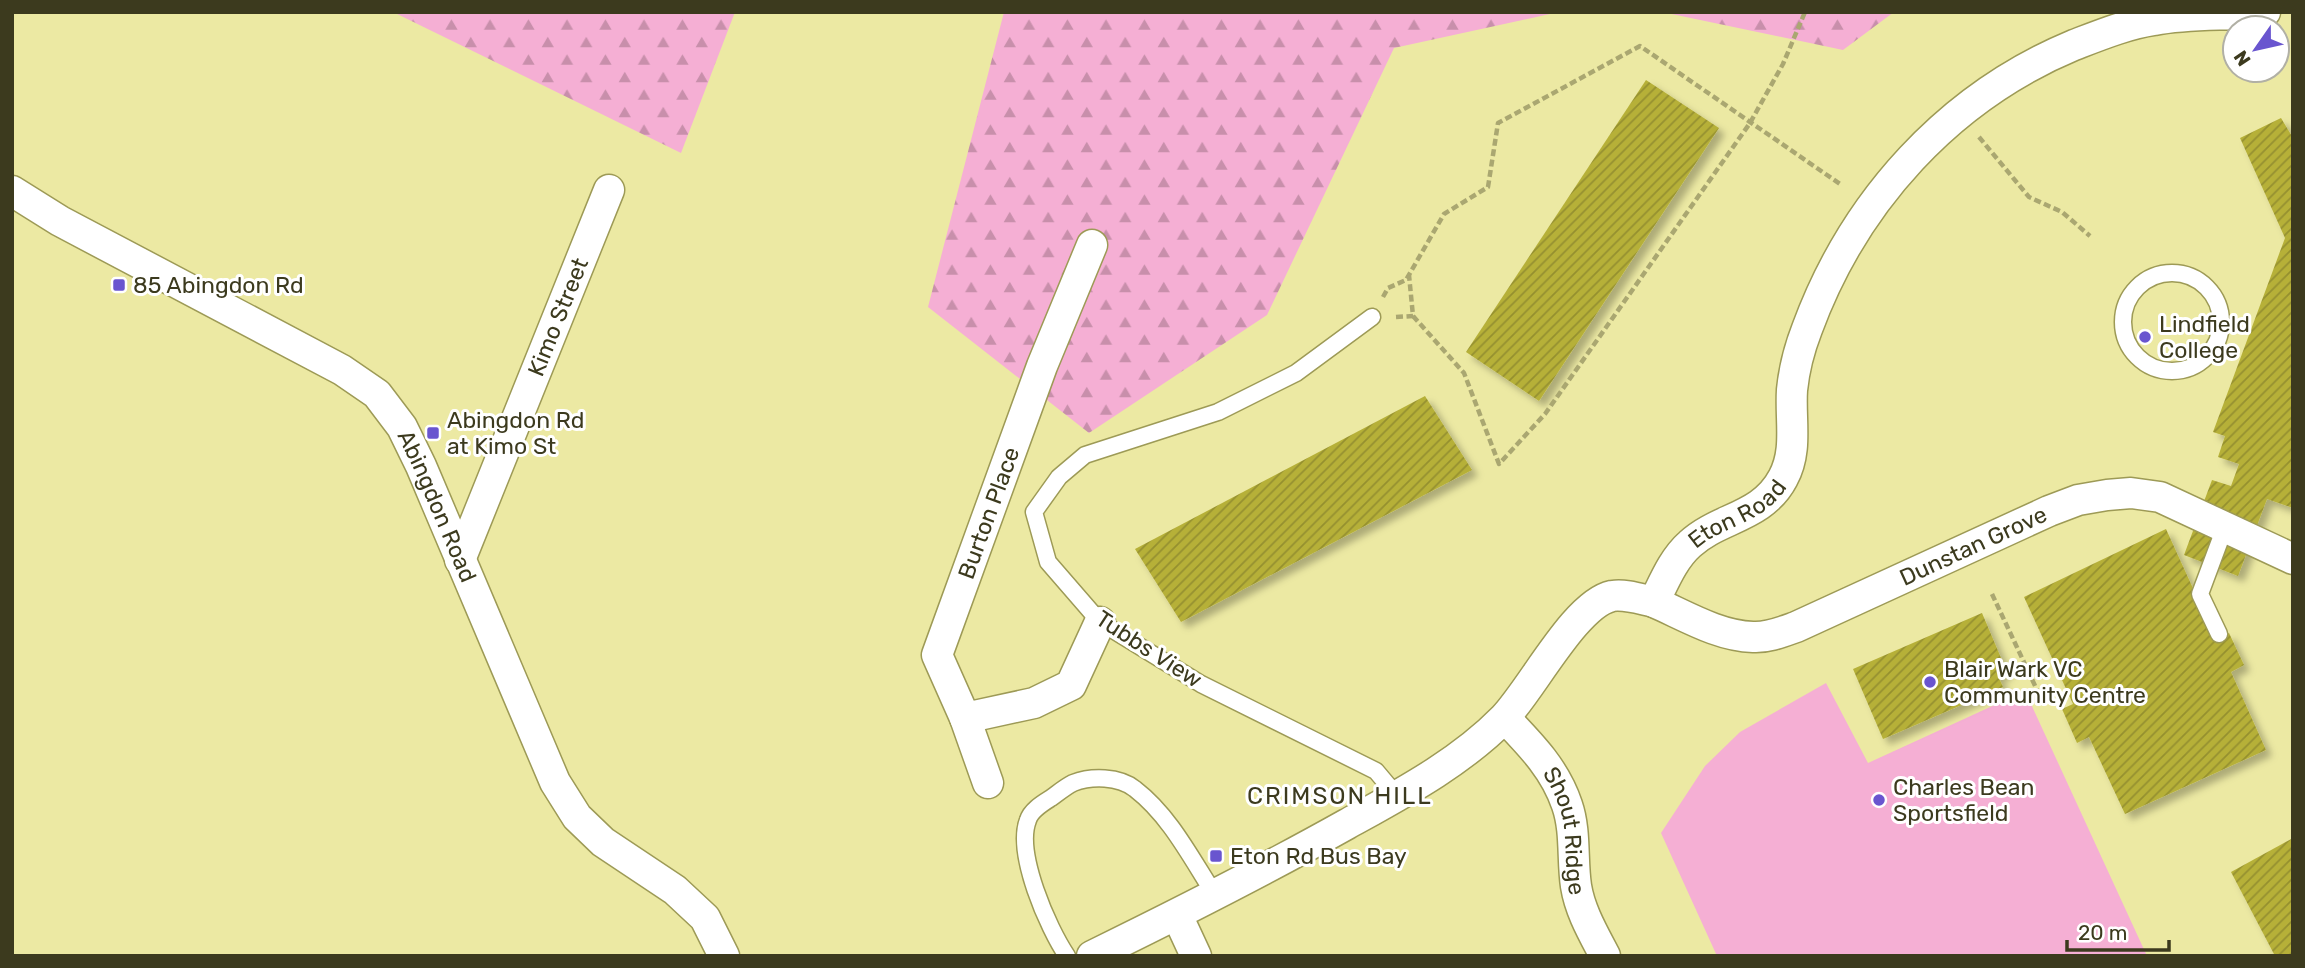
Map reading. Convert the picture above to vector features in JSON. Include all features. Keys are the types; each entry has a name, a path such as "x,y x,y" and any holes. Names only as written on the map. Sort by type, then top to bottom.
{"street":[{"name":"Eton Road","path":"1654,602 1667,574 1690,543 1749,513 1768,498 1782,481 1791,461 1794,378 1806,330 1821,295 1841,256 1880,195 1938,129 1986,92 2038,60 2097,36 2155,19 2265,12"},
{"name":"Kimo Street","path":"460,560 609,190"},
{"name":"Abingdon Road","path":"12,191 60,221 342,370 377,394 402,427 555,782 577,817 603,842 675,890 705,918 724,956"},
{"name":"Burton Place","path":"988,783 965,718 937,655 1042,366 1092,245"},
{"name":"Dunstan Grove","path":"1654,602 1712,628 1754,638 1775,634 1796,627 2049,511 2078,500 2131,493 2160,497 2293,559"},
{"path":"1092,956 1215,895 1397,796 1444,766 1504,718 1571,627 1590,608 1611,596 1630,596 1654,602"},
{"path":"965,718 1034,704 1071,685 1100,622"},
{"name":"Shout Ridge","path":"1504,718 1539,754 1559,786 1568,807 1578,896 1586,919 1605,956"},
{"path":"1177,915 1195,956"}],"lane":[{"path":"2185,274 2199,281 2218,305 2220,335 2203,361 2189,369 2174,372 2152,367 2134,353 2126,340 2124,309 2141,283 2155,276 2185,274"},
{"name":"Tubbs View","path":"1372,317 1296,373 1218,412 1085,455 1059,477 1034,512 1048,562 1100,622 1201,684 1376,771 1397,796"},
{"path":"2219,634 2200,594 2225,527"},
{"path":"1067,956 1055,938 1037,895 1026,845 1028,819 1039,805 1074,783 1105,778 1133,787 1170,824 1215,895"}],"path":[{"path":"1409,275 1413,316 1464,373 1499,464 1545,414 1750,123 1783,64 1805,12"},
{"path":"1372,317 1388,288 1406,280 1444,214 1488,187 1498,123 1640,46 1840,184"},
{"path":"1958,112 2029,197 2062,212 2090,236"},
{"path":"1372,317 1413,316"},
{"path":"1992,594 2037,690"}],"green space":[{"path":"393,12 735,12 681,153"},
{"path":"1004,12 1559,12 1394,48 1267,315 1089,433 928,307"},
{"path":"1662,12 1894,12 1843,50"},
{"name":"Charles Bean Sportsfield","path":"1826,683 1868,763 2025,691 2147,956 1717,956 1661,833 1705,766 1740,732"}],"building":[{"path":"1646,80 1719,128 1539,401 1466,352"},
{"path":"2281,118 2293,138 2293,508 2267,499 2238,576 2184,555 2212,480 2231,486 2239,464 2218,457 2225,436 2213,432 2285,238 2240,138"},
{"path":"1425,396 1472,470 1181,622 1135,549"},
{"path":"2166,529 2216,639 2229,633 2244,665 2231,672 2266,750 2125,814 2089,737 2077,743 2062,709 2073,704 2024,597"},
{"name":"Blair Wark VC Community Centre","path":"1982,613 2007,672 1998,676 2003,687 1883,739 1853,669"},
{"path":"2293,838 2293,956 2275,956 2231,872"}],"place":[{"name":"85 Abingdon Rd","path":"119,285"},
{"name":"Lindfield College","path":"2145,337"},
{"name":"Abingdon Rd at Kimo St","path":"433,433"},
{"name":"Blair Wark VC Community Centre","path":"1930,682"},
{"name":"Charles Bean Sportsfield","path":"1879,800"},
{"name":"Eton Rd Bus Bay","path":"1216,856"}],"district":[{"name":"CRIMSON HILL","path":"1340,796"}]}
